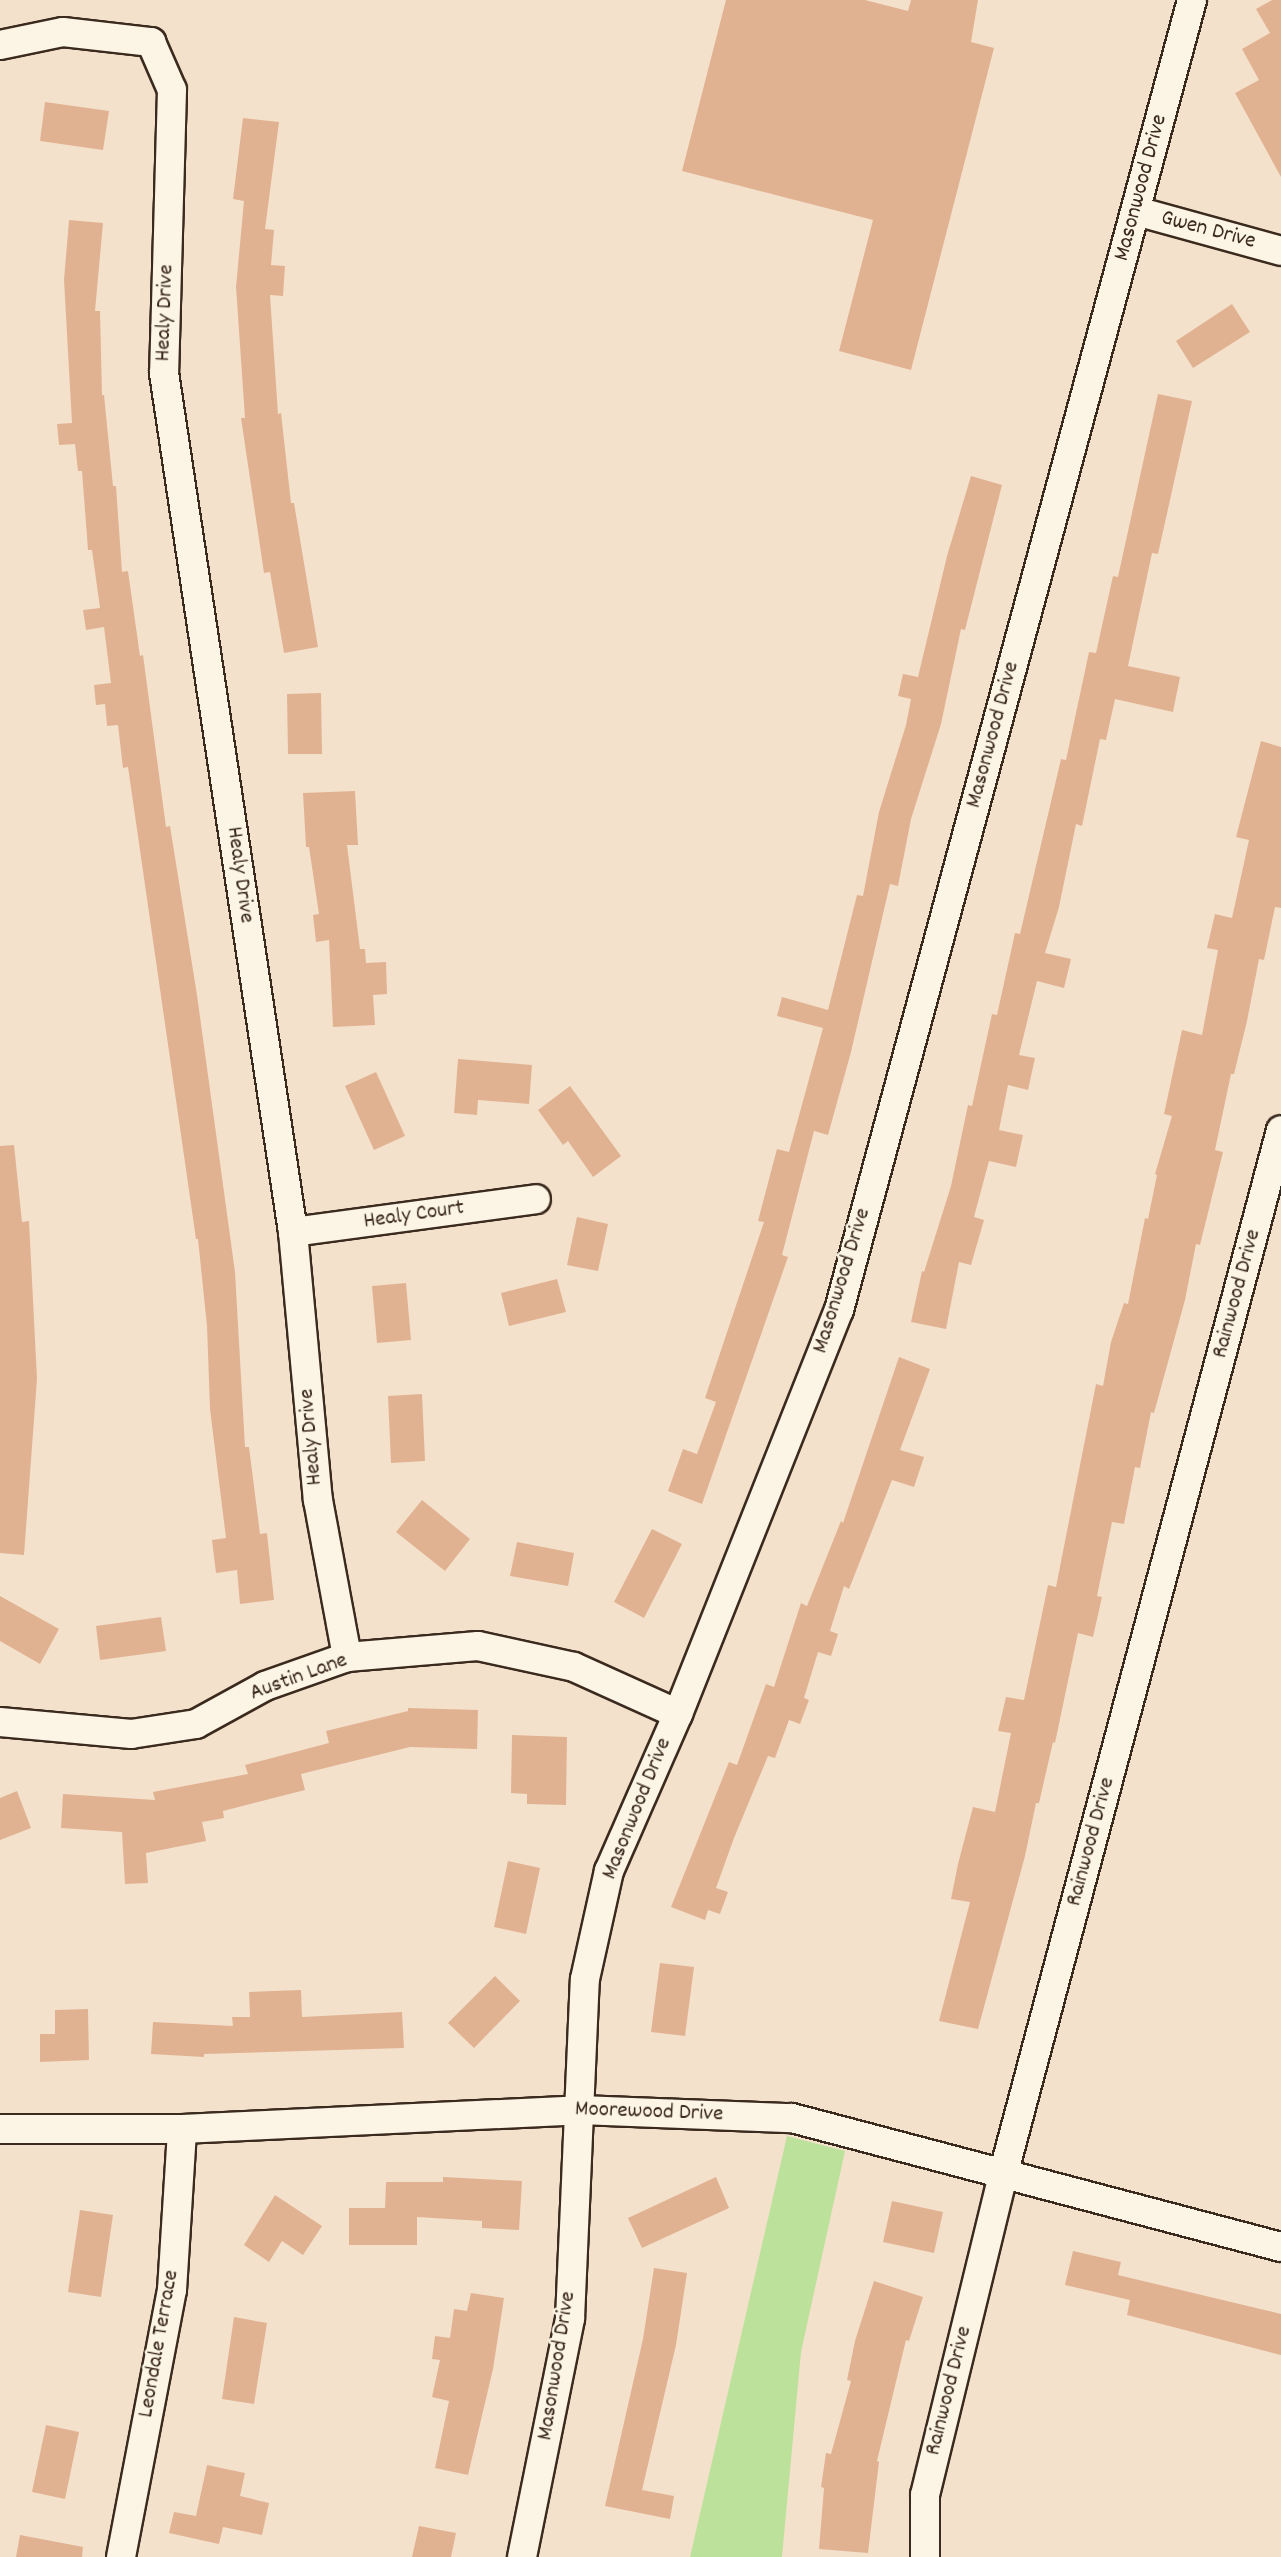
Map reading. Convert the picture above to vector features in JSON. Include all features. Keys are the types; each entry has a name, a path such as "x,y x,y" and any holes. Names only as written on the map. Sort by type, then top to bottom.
{"street":[{"name":"Masonwood Drive","path":"522,2557 570,2319 585,1979 609,1871 678,1714 839,1310 1192,0"},
{"name":"Healy Drive","path":"0,45 63,32 151,42 172,90 164,373 293,1232 318,1500 347,1657"},
{"name":"Gwen Drive","path":"1136,211 1281,251"},
{"name":"Rainwood Drive","path":"925,2557 925,2495 1003,2175 1275,1179 1281,1130"},
{"name":"Healy Court","path":"293,1232 536,1199"},
{"name":"Austin Lane","path":"0,1722 131,1734 196,1724 265,1686 347,1657 478,1646 574,1667 678,1714"},
{"name":"Moorewood Drive","path":"0,2129 182,2129 580,2110 792,2118 1281,2247"},
{"name":"Leondale Terrace","path":"121,2557 172,2290 182,2129"}],"green space":[{"path":"787,2136 845,2151 801,2352 782,2557 690,2557"}],"building":[{"path":"726,0 865,0 908,11 911,0 978,0 971,42 994,48 911,370 839,351 873,220 682,171"},
{"path":"1272,0 1281,0 1281,177 1235,93 1259,80 1242,49 1270,33 1256,9"},
{"path":"45,102 109,111 103,150 40,141"},
{"path":"243,118 279,122 265,229 274,230 271,265 285,266 283,296 270,295 278,414 281,413 291,503 294,503 318,647 284,653 270,572 264,573 241,418 245,418 236,287 244,201 233,199"},
{"path":"69,220 103,223 95,311 100,311 102,395 113,486 116,486 122,572 128,571 140,656 143,655 166,827 170,826 197,995 235,1272 245,1447 249,1447 260,1534 267,1533 274,1600 240,1604 237,1570 216,1573 212,1540 226,1538 210,1409 207,1326 198,1239 128,767 123,768 118,725 107,726 105,704 96,705 94,685 111,683 104,627 86,630 83,610 100,608 92,550 88,550 82,471 78,471 75,444 59,445 57,424 72,423 64,280"},
{"path":"1232,304 1250,332 1193,368 1176,341"},
{"path":"1158,394 1192,401 1158,554 1152,553 1128,666 1180,677 1173,712 1115,699 1106,740 1100,739 1082,826 1076,824 1059,907 1045,953 1071,959 1064,988 1037,981 1019,1055 1035,1058 1028,1090 1008,1085 999,1130 1023,1135 1016,1167 989,1161 974,1217 984,1220 971,1265 959,1262 946,1329 911,1322 922,1271 924,1272 951,1186 968,1105 972,1106 992,1014 997,1015 1015,933 1020,934 1061,759 1066,760 1089,652 1096,653 1113,576 1118,577"},
{"path":"971,476 1002,485 965,630 961,629 941,724 911,819 898,886 890,884 851,1052 828,1135 814,1131 782,1255 788,1257 702,1504 668,1491 683,1449 697,1454 716,1402 705,1398 764,1222 758,1221 777,1149 789,1152 823,1028 777,1016 782,997 828,1010 857,895 863,896 879,812 906,725 911,699 898,696 903,674 918,677 947,556"},
{"path":"321,693 322,754 288,754 287,694"},
{"path":"1261,741 1281,747 1281,908 1275,907 1264,960 1259,959 1247,1021 1234,1074 1231,1074 1215,1150 1223,1152 1200,1245 1196,1244 1185,1300 1154,1413 1151,1412 1140,1468 1135,1467 1124,1524 1112,1522 1097,1596 1102,1597 1093,1637 1078,1633 1055,1743 1053,1742 1039,1803 1036,1803 1025,1856 978,2029 939,2021 970,1902 951,1899 958,1864 973,1807 995,1812 1011,1733 998,1731 1006,1697 1024,1700 1048,1585 1056,1587 1096,1384 1103,1386 1111,1342 1124,1303 1128,1304 1145,1218 1148,1219 1157,1175 1155,1174 1172,1116 1164,1114 1182,1030 1202,1035 1218,950 1207,948 1215,914 1232,918 1249,840 1236,837"},
{"path":"355,791 358,845 347,845 360,949 365,949 366,963 386,962 387,994 373,995 375,1025 333,1027 329,940 316,942 313,915 319,914 309,847 306,847 303,793"},
{"path":"458,1059 532,1065 529,1104 478,1100 477,1115 454,1113"},
{"path":"376,1072 405,1136 374,1150 345,1086"},
{"path":"570,1086 621,1156 593,1177 568,1141 563,1145 538,1110"},
{"path":"14,1145 22,1222 29,1221 37,1379 24,1555 0,1553 0,1146"},
{"path":"577,1217 608,1224 598,1271 567,1265"},
{"path":"557,1279 566,1312 509,1326 501,1293"},
{"path":"406,1283 411,1340 377,1343 372,1286"},
{"path":"899,1357 930,1369 900,1450 924,1457 914,1487 892,1480 849,1589 844,1586 830,1631 838,1634 831,1656 818,1652 804,1698 809,1700 800,1724 789,1720 775,1758 768,1756 716,1888 728,1892 720,1914 708,1910 705,1920 671,1907 729,1762 737,1765 766,1684 774,1687 801,1603 807,1606 841,1521 843,1523"},
{"path":"422,1394 425,1461 391,1463 388,1396"},
{"path":"422,1500 470,1539 445,1571 396,1532"},
{"path":"652,1529 682,1544 644,1618 614,1602"},
{"path":"517,1542 574,1553 568,1586 510,1576"},
{"path":"0,1596 59,1629 40,1664 0,1641"},
{"path":"161,1617 166,1651 100,1660 96,1626"},
{"path":"408,1708 478,1710 477,1749 410,1747 301,1774 305,1790 223,1811 224,1818 202,1822 206,1841 146,1853 148,1883 125,1884 122,1832 61,1828 63,1794 155,1800 153,1792 248,1774 245,1765 329,1743 326,1731 408,1711"},
{"path":"512,1735 567,1737 566,1805 527,1804 527,1794 511,1793"},
{"path":"17,1791 31,1828 0,1840 0,1798"},
{"path":"508,1861 540,1868 526,1934 494,1927"},
{"path":"660,1963 694,1967 685,2036 651,2032"},
{"path":"495,1976 520,2001 474,2048 448,2023"},
{"path":"301,1990 302,2017 402,2012 404,2048 204,2054 204,2057 151,2054 153,2022 233,2026 232,2017 250,2017 249,1992"},
{"path":"88,2009 89,2060 40,2062 40,2034 55,2034 55,2010"},
{"path":"443,2177 522,2181 519,2230 482,2228 482,2221 417,2217 417,2245 349,2245 349,2208 385,2208 386,2182 443,2182"},
{"path":"716,2177 729,2208 642,2248 628,2218"},
{"path":"275,2195 322,2226 303,2255 282,2241 269,2262 244,2245"},
{"path":"892,2201 943,2212 934,2253 883,2242"},
{"path":"80,2210 113,2215 101,2297 68,2292"},
{"path":"1073,2251 1121,2262 1118,2275 1281,2314 1281,2355 1127,2315 1130,2300 1065,2285"},
{"path":"654,2268 687,2273 676,2345 642,2490 674,2496 670,2519 605,2506 643,2339"},
{"path":"874,2281 923,2297 909,2341 906,2340 877,2461 868,2553 819,2549 824,2488 821,2487 826,2453 831,2454 851,2381 847,2380 855,2341"},
{"path":"471,2293 504,2298 493,2369 468,2475 435,2468 449,2401 432,2397 440,2360 432,2359 435,2336 450,2338 454,2309 467,2311"},
{"path":"234,2317 267,2323 254,2404 222,2399"},
{"path":"46,2425 79,2432 65,2499 32,2492"},
{"path":"207,2465 245,2473 240,2496 269,2503 262,2535 223,2527 219,2544 169,2533 174,2512 196,2516"},
{"path":"419,2526 456,2533 451,2557 412,2557"},
{"path":"20,2535 83,2547 82,2557 16,2557"}]}
